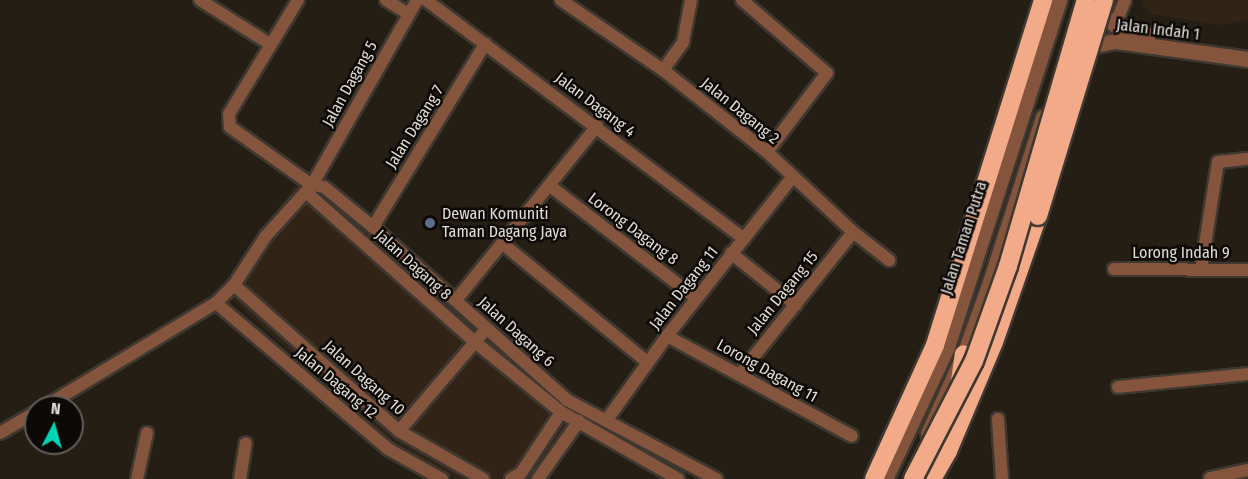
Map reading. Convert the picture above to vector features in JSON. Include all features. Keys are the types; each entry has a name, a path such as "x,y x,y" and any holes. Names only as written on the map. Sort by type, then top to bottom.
{"highway":[{"path":"874,479 935,345 1043,0"},
{"path":"913,479 974,361 1008,266 1087,0"},
{"path":"930,479 948,451 994,342 1038,216 1104,0"},
{"path":"930,479 953,414 964,354"}],"street":[{"path":"200,0 270,44"},
{"path":"64,395 216,303 234,285 266,236 309,188 239,134 228,120 270,44 298,0"},
{"path":"386,0 408,14"},
{"name":"Jalan Dagang 5","path":"309,188 417,0"},
{"name":"Jalan Dagang 4","path":"426,0 597,126 742,238"},
{"name":"Jalan Dagang 2","path":"561,0 578,14 663,70 767,152 792,178 853,232 889,260"},
{"path":"578,14 581,0"},
{"path":"663,70 682,42 691,0"},
{"path":"742,0 823,66 827,73 767,152"},
{"name":"Jalan Taman Putra","path":"885,479 946,347 1059,0"},
{"path":"907,479 964,354 1080,0"},
{"name":"Jalan Indah 1","path":"1087,0 1115,25 1220,48 1248,49"},
{"path":"1115,25 1125,0"},
{"name":"Jalan Indah 1","path":"1064,51 1116,40 1248,58"},
{"name":"Jalan Dagang 7","path":"373,227 485,44"},
{"path":"456,300 597,126"},
{"path":"1201,270 1218,162 1248,159"},
{"name":"Jalan Dagang 11","path":"606,421 647,362 742,238 792,178"},
{"name":"Lorong Dagang 8","path":"550,186 696,298"},
{"name":"Jalan Dagang 6","path":"309,188 324,187 373,227 567,400 716,479"},
{"name":"Jalan Dagang 8","path":"309,188 474,342 561,412 678,479"},
{"name":"Jalan Dagang 15","path":"739,375 853,232"},
{"path":"503,244 647,362"},
{"path":"731,253 796,304"},
{"name":"Lorong Indah 9","path":"1114,269 1248,270"},
{"name":"Jalan Dagang 10","path":"234,285 399,431 483,479"},
{"name":"Jalan Dagang 12","path":"216,303 388,449 442,479"},
{"path":"399,431 486,329"},
{"name":"Lorong Dagang 11","path":"667,336 852,436"},
{"path":"1118,387 1248,374"},
{"path":"511,479 521,473 561,412"},
{"path":"0,433 24,419"},
{"path":"998,419 1002,479"},
{"path":"538,479 579,422"},
{"path":"137,479 147,433"},
{"path":"240,479 246,443"},
{"path":"1210,478 1248,470"}],"shaded area":[{"path":"1144,0 1248,0 1248,20 1220,25 1153,14 1142,6"},
{"path":"295,185 319,195 573,413 530,479 455,479 386,436 222,291"}],"place":[{"name":"Dewan Komuniti Taman Dagang Jaya","path":"430,223"}]}
